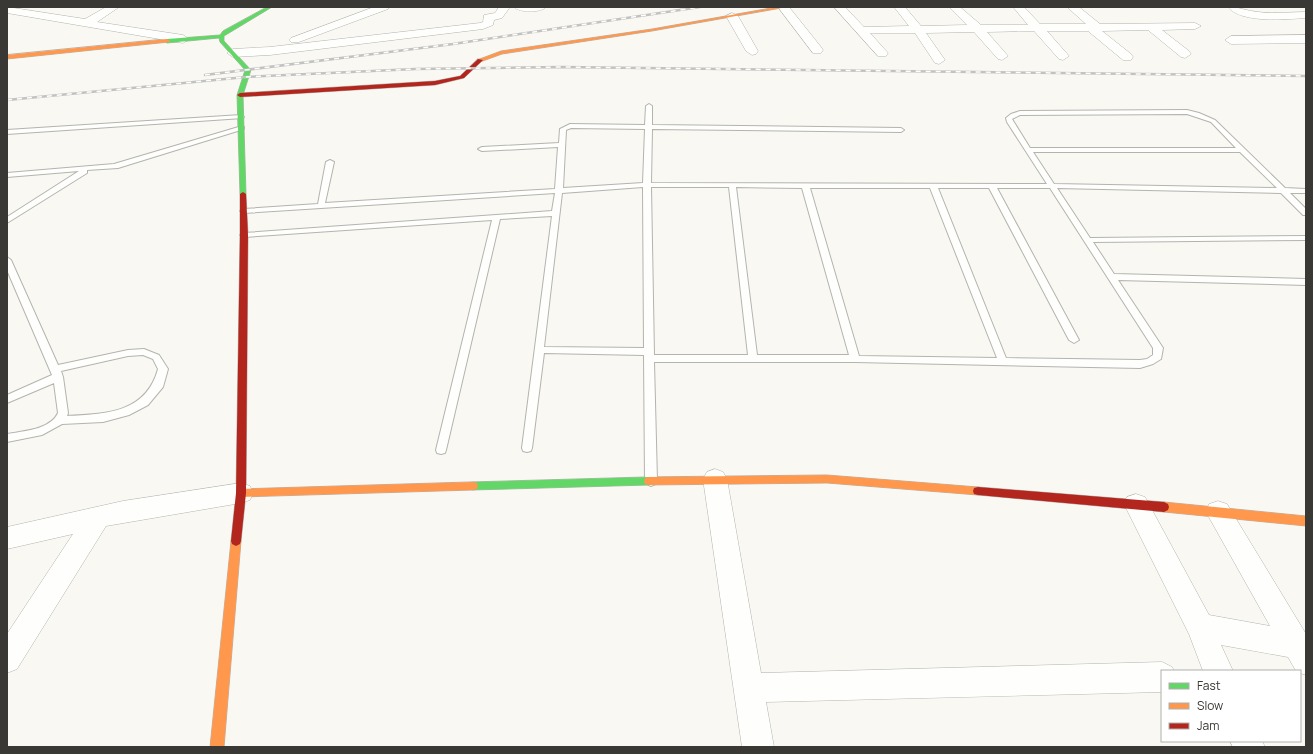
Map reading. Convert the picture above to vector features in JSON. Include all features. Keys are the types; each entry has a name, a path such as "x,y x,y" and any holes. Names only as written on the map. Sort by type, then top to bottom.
{"street":[{"path":"46,17 63,7"},
{"path":"87,23 114,7"},
{"path":"7,57 221,36 225,32 270,7"},
{"path":"270,51 335,24 384,7"},
{"path":"233,53 270,51 483,26 489,23 488,17 498,16 505,7"},
{"path":"519,7 540,7"},
{"path":"240,95 435,83 462,77 481,59 501,53 784,7 817,50"},
{"path":"839,7 882,54"},
{"path":"899,7 918,29 939,60"},
{"path":"954,7 977,28 1002,56"},
{"path":"1018,7 1028,16 1036,27 1063,56"},
{"path":"1072,7 1128,57"},
{"path":"1234,7 1246,14 1257,16 1301,15"},
{"path":"1283,7 1301,15 1306,22"},
{"path":"7,10 183,39"},
{"path":"732,16 752,51"},
{"path":"1150,26 1185,54"},
{"path":"860,30 1195,26"},
{"path":"217,747 241,493 244,210 240,95 248,70 222,40 221,36"},
{"path":"1231,40 1306,39"},
{"path":"715,479 758,747"},
{"path":"7,538 123,512 241,493 715,479 827,479 1136,504 1306,521"},
{"path":"1136,504 1200,627 1218,670"},
{"path":"1218,512 1301,653"},
{"path":"7,659 98,518"},
{"path":"1200,627 1301,653"},
{"path":"748,688 1161,677"}],"lane":[{"path":"649,106 646,184 651,481"},
{"path":"539,350 753,358 1140,364 1150,362 1158,357 1158,348 1010,122 1009,118 1020,113 1197,114 1213,121 1306,213"},
{"path":"7,132 241,117"},
{"path":"527,448 559,190 563,129 570,126 901,130"},
{"path":"7,175 108,168 129,163 242,128"},
{"path":"482,149 562,145"},
{"path":"1028,150 1242,150"},
{"path":"321,206 330,162"},
{"path":"7,221 86,170"},
{"path":"244,210 646,184 1052,186 1306,191"},
{"path":"732,185 753,358"},
{"path":"805,185 855,359"},
{"path":"933,186 1003,362"},
{"path":"992,186 1074,340"},
{"path":"244,235 556,213"},
{"path":"441,450 497,217"},
{"path":"1087,240 1306,238"},
{"path":"7,260 56,373 63,413 60,420 50,427 38,432 7,438"},
{"path":"1111,277 1306,282"},
{"path":"7,400 56,373 128,353 144,352 156,357 163,369 159,384 144,402 125,412 103,418 60,420"}],"railway":[{"path":"205,75 453,44 700,7"},
{"path":"7,100 246,77 415,69 562,67 1306,76"}],"traffic: fast":[{"path":"243,194 240,95 248,70 222,41 221,36 225,32 270,7"},
{"path":"167,41 221,36"},
{"path":"473,486 649,481"}],"traffic: slow":[{"path":"480,60 501,53 652,30 785,7"},
{"path":"7,57 167,41"},
{"path":"649,481 827,479 978,491"},
{"path":"241,493 473,486"},
{"path":"1164,507 1306,521"},
{"path":"217,747 236,541"}],"traffic: jam":[{"path":"240,95 435,83 462,77 480,60"},
{"path":"236,541 241,493 244,235 243,194"},
{"path":"978,491 1164,507"}]}
